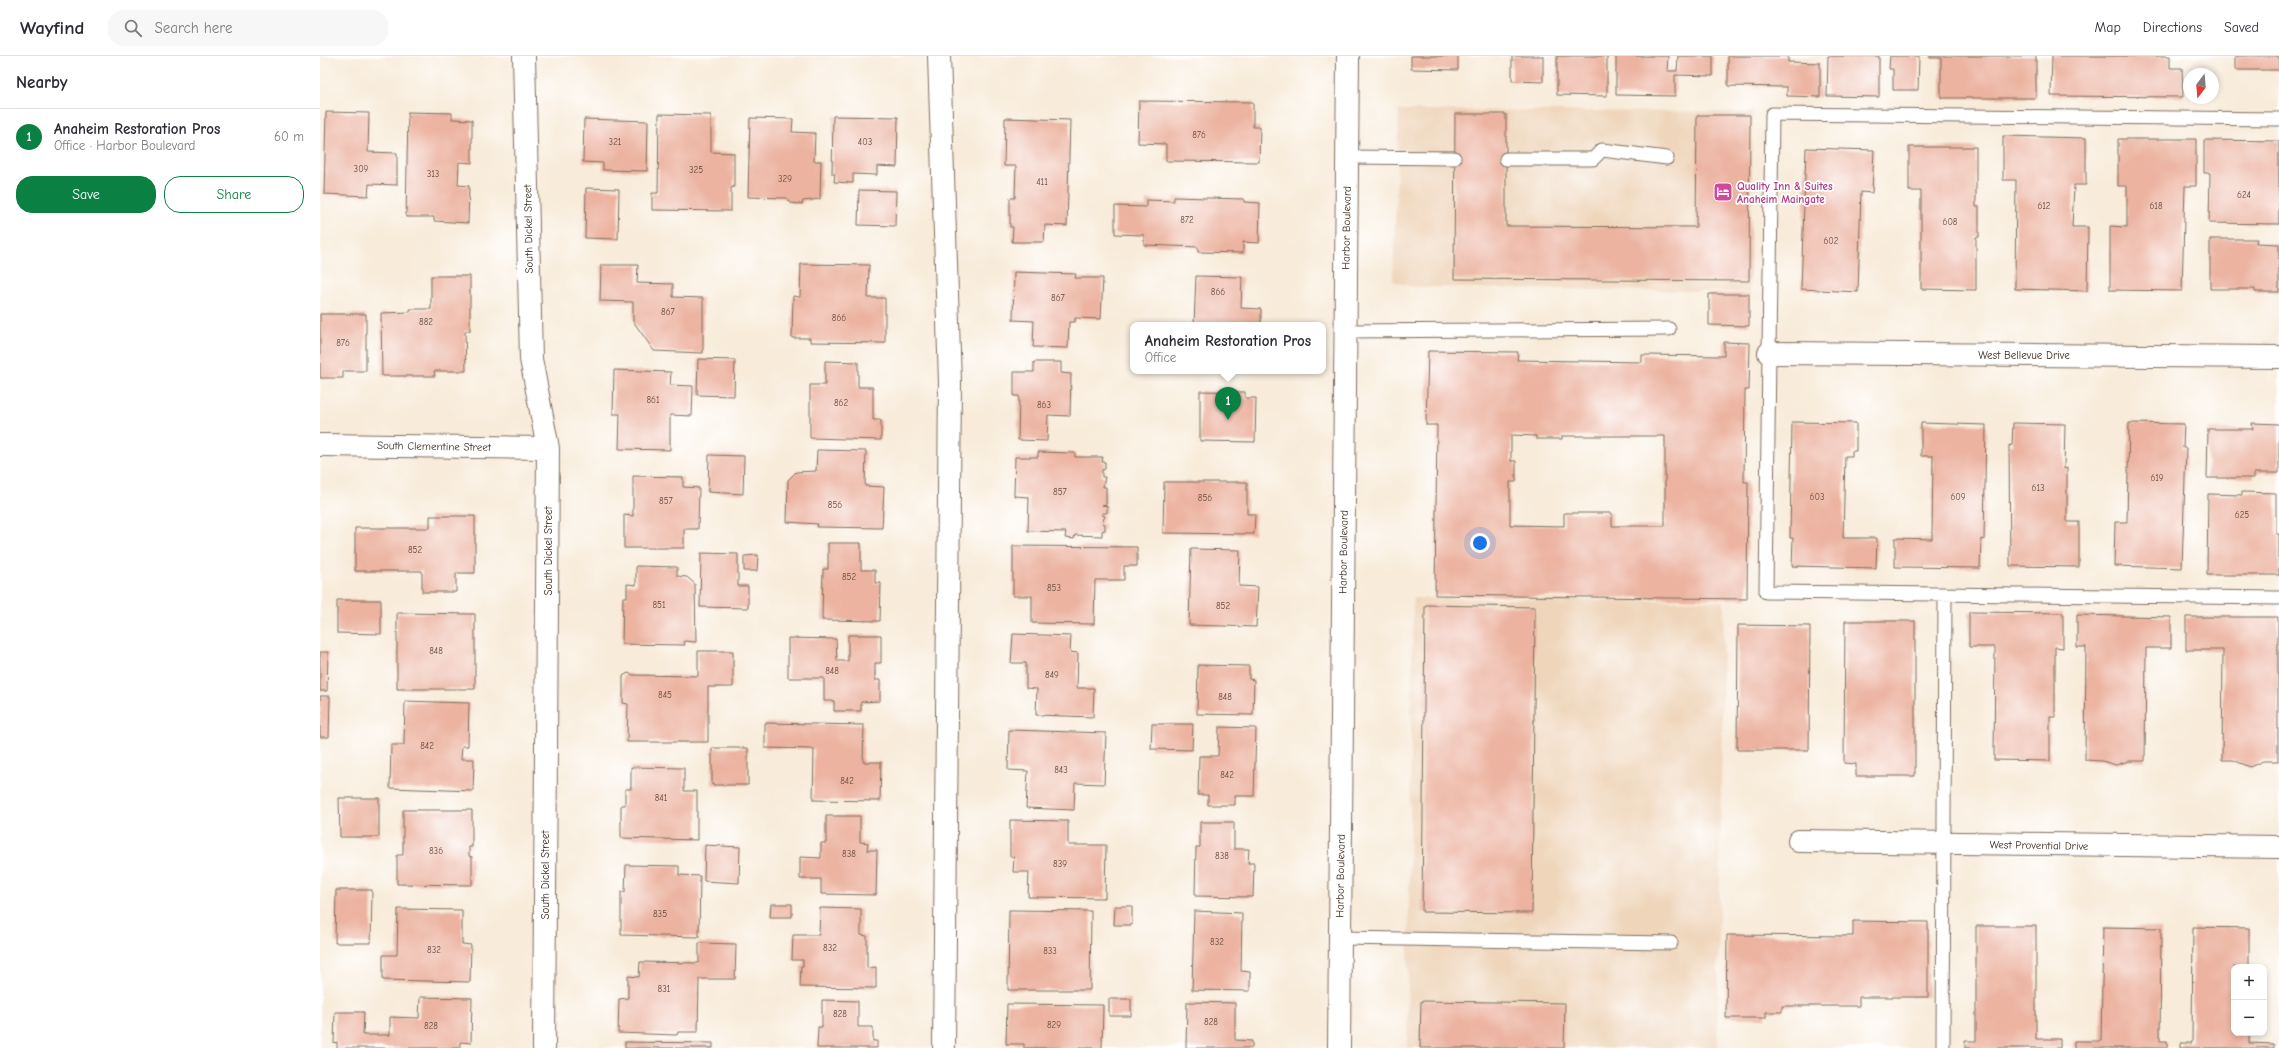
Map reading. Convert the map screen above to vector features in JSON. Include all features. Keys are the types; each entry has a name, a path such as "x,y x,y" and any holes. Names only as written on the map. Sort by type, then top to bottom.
{"street":[{"name":"South Dickel Street","path":"524,56 531,359 548,448 544,1048"},
{"path":"939,56 950,382 944,1048"},
{"name":"Harbor Boulevard","path":"1339,1048 1348,56"},
{"name":"West Bellevue Drive","path":"1769,353 2279,357"},
{"name":"South Clementine Street","path":"320,444 548,448"},
{"name":"West Provential Drive","path":"1800,841 2279,847"}],"lane":[{"path":"2279,119 1772,114 1766,592 2279,598"},
{"path":"1506,158 1593,159 1602,150 1667,158"},
{"path":"1347,157 1454,158"},
{"path":"1345,331 1669,329"},
{"path":"1943,1048 1945,595"},
{"path":"1340,938 1672,943"}],"shaded area":[{"path":"1399,110 1753,112 1750,292 1414,287 1393,281"},
{"path":"1413,598 1724,601 1717,1048 1407,1048"}],"building":[{"path":"1411,56 1458,56 1458,70 1411,69"},
{"path":"1512,56 1543,56 1543,82 1512,81"},
{"path":"1557,56 1607,56 1607,96 1557,95"},
{"path":"1616,56 1668,56 1667,71 1677,71 1678,56 1713,56 1713,76 1675,75 1675,96 1616,95"},
{"path":"1728,56 1788,56 1788,62 1820,63 1820,97 1787,96 1787,87 1728,86"},
{"path":"1828,56 1879,56 1879,97 1827,96"},
{"path":"1890,56 1919,56 1918,90 1893,90 1893,69 1889,69"},
{"path":"1930,56 2036,56 2036,98 1941,98 1941,58 1930,58"},
{"path":"2052,56 2170,56 2170,68 2182,68 2183,97 2051,96"},
{"path":"2235,56 2279,56 2279,70 2235,70"},
{"path":"1139,101 1253,102 1253,127 1260,127 1259,162 1166,161 1166,144 1138,143"},
{"path":"326,112 369,113 368,152 397,153 397,185 369,184 368,196 324,194"},
{"path":"408,112 452,113 452,119 472,120 472,163 459,162 458,185 469,186 468,223 434,221 434,217 406,217"},
{"path":"659,114 711,115 711,152 734,153 734,187 731,188 731,211 652,210 652,193 658,193"},
{"name":"Quality Inn & Suites Anaheim Maingate","path":"1455,114 1506,114 1506,226 1696,227 1697,115 1750,115 1749,281 1454,279"},
{"path":"833,116 898,117 897,167 877,166 877,175 853,174 853,183 834,182 835,174 832,174"},
{"path":"750,118 793,119 792,132 815,133 814,161 821,161 820,199 803,201 802,204 790,203 787,198 748,197"},
{"path":"1005,118 1070,120 1067,226 1045,225 1044,242 1012,242 1013,227 1010,227 1010,198 1015,198 1016,166 1004,166"},
{"path":"584,119 648,121 647,171 603,170 603,163 583,162"},
{"path":"2003,136 2086,138 2086,185 2074,185 2072,227 2088,227 2087,291 2015,289 2016,180 2003,180"},
{"path":"2118,139 2196,139 2196,186 2185,186 2182,291 2110,290 2110,226 2127,227 2127,186 2118,186"},
{"path":"2204,140 2279,141 2279,224 2209,223 2210,173 2204,173"},
{"path":"1909,147 1976,147 1976,207 1979,207 1979,237 1976,237 1976,290 1921,289 1921,191 1909,191"},
{"path":"1806,148 1874,150 1872,193 1861,192 1858,292 1801,289"},
{"path":"586,188 619,189 618,239 585,238"},
{"path":"859,190 896,191 895,226 858,225"},
{"path":"1174,197 1244,199 1244,202 1260,203 1259,243 1243,242 1243,253 1198,252 1198,247 1144,245 1144,235 1115,234 1115,206 1146,207 1146,200 1174,201"},
{"path":"2210,239 2257,239 2256,243 2279,244 2279,292 2255,292 2255,289 2210,289"},
{"path":"801,264 869,265 868,298 885,298 885,343 810,342 810,338 792,338 793,296 800,297"},
{"path":"601,265 638,265 637,283 673,284 673,297 703,298 703,353 654,351 633,321 633,302 600,301"},
{"path":"1014,272 1076,274 1075,278 1103,278 1101,319 1075,318 1075,322 1069,322 1068,348 1033,347 1034,321 1013,320"},
{"path":"431,276 470,276 470,331 465,331 466,371 434,371 435,376 382,376 381,313 410,312 410,309 431,309"},
{"path":"1196,276 1242,277 1241,308 1261,309 1261,322 1194,322"},
{"path":"1709,294 1749,294 1749,326 1709,325"},
{"path":"320,314 366,314 366,371 343,371 343,378 320,378"},
{"path":"1724,342 1750,343 1749,390 1745,390 1744,482 1748,482 1747,599 1435,595 1437,425 1426,425 1428,351 1518,352 1517,360 1642,362 1642,355 1724,356","holes":["1511,435 1536,436 1536,439 1562,439 1562,436 1665,436 1665,526 1612,526 1612,513 1564,513 1564,526 1510,525 1510,482 1516,482 1516,461 1511,461"]},
{"path":"698,359 735,360 734,396 697,395"},
{"path":"825,361 858,362 858,387 873,387 873,420 881,420 881,440 810,438 810,385 825,385"},
{"path":"1034,362 1061,362 1061,373 1071,374 1070,416 1048,415 1047,441 1018,440 1019,396 1014,396 1014,372 1034,372"},
{"path":"614,370 671,372 670,385 693,386 692,416 670,415 670,450 619,449 620,414 613,414"},
{"path":"1200,391 1245,392 1245,398 1256,398 1255,442 1200,441"},
{"path":"1792,422 1856,423 1856,451 1852,451 1852,456 1845,456 1843,538 1877,538 1876,568 1792,566 1793,538 1790,538"},
{"path":"1921,423 1986,425 1984,540 1981,539 1980,568 1895,567 1895,538 1932,539 1933,456 1921,456"},
{"path":"2013,423 2065,424 2064,469 2067,468 2067,522 2079,522 2079,567 2010,566 2009,445 2012,446"},
{"path":"2129,423 2184,424 2183,448 2186,448 2182,568 2114,566 2115,522 2127,522"},
{"path":"2252,423 2279,424 2279,473 2254,473 2254,478 2207,478 2208,429 2253,429"},
{"path":"817,450 866,451 865,486 884,487 882,528 817,527 818,524 787,522 788,480 796,472 816,471"},
{"path":"1038,452 1075,453 1075,457 1103,457 1102,462 1105,462 1105,469 1102,470 1102,477 1105,477 1103,487 1106,487 1106,504 1102,505 1107,506 1107,513 1102,513 1102,515 1105,516 1102,523 1105,524 1105,530 1102,531 1102,536 1075,535 1074,539 1065,538 1066,532 1028,531 1029,497 1014,496 1015,457 1038,457"},
{"path":"709,455 744,456 743,494 708,492"},
{"path":"633,476 683,477 683,487 699,488 698,529 684,529 684,548 624,548 624,515 633,516"},
{"path":"1164,482 1247,482 1247,514 1255,514 1254,534 1163,533"},
{"path":"2242,492 2276,493 2276,534 2279,534 2279,575 2207,575 2208,494 2242,495"},
{"path":"430,516 475,516 475,573 456,573 456,592 422,592 422,571 355,571 355,528 430,528"},
{"path":"828,543 861,543 861,570 875,570 875,583 881,583 880,621 822,620 823,569 828,569"},
{"path":"1013,546 1137,547 1137,566 1124,566 1124,580 1095,580 1094,624 1032,623 1032,596 1013,596"},
{"path":"1191,549 1240,550 1239,586 1258,587 1256,627 1189,625"},
{"path":"701,553 738,554 738,586 748,586 748,608 700,607"},
{"path":"758,555 757,571 744,571 744,556"},
{"path":"636,566 677,567 677,576 687,577 695,584 696,642 684,641 685,645 622,644 623,597 627,597 627,584 636,585"},
{"path":"337,600 381,600 381,634 337,633"},
{"path":"1425,605 1535,607 1532,913 1422,912"},
{"path":"1969,612 2063,613 2063,648 2055,647 2055,717 2050,717 2050,761 1994,760 1995,647 1969,647"},
{"path":"397,613 475,614 475,689 397,689"},
{"path":"2077,615 2171,617 2171,648 2146,648 2145,761 2129,761 2116,765 2102,761 2085,760 2086,647 2077,647"},
{"path":"2186,617 2278,617 2278,761 2263,761 2250,767 2233,760 2222,760 2223,650 2186,650"},
{"path":"1845,621 1915,621 1915,776 1856,776 1856,764 1844,763"},
{"path":"1738,625 1810,626 1809,750 1737,750"},
{"path":"1013,634 1071,636 1070,652 1078,653 1077,688 1094,688 1093,717 1036,715 1037,689 1026,688 1026,663 1011,663"},
{"path":"848,635 881,635 881,663 875,663 875,680 880,680 880,701 861,702 861,711 834,711 834,701 824,701 824,678 788,678 788,638 836,639 837,661 848,661"},
{"path":"698,651 733,651 733,687 708,687 708,742 627,742 628,704 623,703 623,676 628,673 633,675 698,676"},
{"path":"320,652 328,652 327,691 320,691"},
{"path":"1198,665 1249,666 1249,679 1254,680 1253,715 1197,714"},
{"path":"320,696 330,696 329,737 320,737"},
{"path":"405,701 469,703 468,746 462,746 461,759 474,759 473,791 390,788 391,745 404,745"},
{"path":"765,723 864,725 863,762 881,762 880,801 813,800 814,749 765,748"},
{"path":"1152,724 1193,724 1192,750 1151,749"},
{"path":"1219,727 1256,728 1254,796 1235,796 1235,805 1208,805 1208,795 1198,795 1199,756 1218,756"},
{"path":"1009,730 1106,733 1104,784 1075,783 1074,810 1026,808 1028,771 1008,770"},
{"path":"712,748 748,748 748,785 712,785"},
{"path":"631,767 684,768 684,791 697,791 697,840 621,838 621,805 625,805 625,789 631,789"},
{"path":"339,798 379,798 379,837 340,837"},
{"path":"403,810 472,810 472,847 469,847 469,856 472,857 472,885 397,884 397,855 403,855"},
{"path":"826,816 860,816 860,842 868,843 867,850 877,850 876,895 821,894 821,879 800,879 800,857 821,858 821,843 826,843"},
{"path":"1010,820 1068,821 1068,845 1106,845 1105,898 1028,897 1029,872 1013,872 1014,857 1010,857"},
{"path":"1200,822 1234,822 1234,849 1249,849 1248,863 1254,863 1253,897 1195,896 1196,847 1200,847"},
{"path":"705,845 740,847 739,883 704,881"},
{"path":"626,865 679,866 679,875 700,876 699,937 621,935 621,892 625,892"},
{"path":"336,890 372,890 371,943 335,943"},
{"path":"771,904 792,904 792,917 770,917"},
{"path":"1115,906 1132,906 1132,925 1114,925"},
{"path":"820,908 861,909 861,935 867,936 867,968 876,967 876,988 800,987 801,966 803,966 803,960 792,960 793,935 819,935"},
{"path":"398,909 462,910 462,944 471,945 470,982 383,980 383,955 397,955"},
{"path":"1009,910 1091,911 1090,990 1008,990"},
{"path":"1194,911 1242,913 1241,971 1250,972 1250,991 1192,990"},
{"path":"1853,921 1928,922 1928,997 1859,997 1859,1006 1782,1006 1782,1012 1766,1012 1766,1018 1726,1018 1727,935 1853,936"},
{"path":"1976,926 2036,926 2036,1039 2060,1039 2060,1048 1965,1048 1965,1041 1976,1041"},
{"path":"2103,927 2161,928 2160,1041 2167,1041 2167,1048 2074,1048 2074,1041 2101,1041"},
{"path":"2193,927 2249,928 2249,964 2231,964 2231,1036 2249,1036 2249,1043 2274,1044 2274,1048 2181,1048 2181,1043 2192,1043"},
{"path":"699,943 736,944 735,979 699,979 698,1032 678,1032 677,1035 618,1033 619,999 628,998 628,976 639,977 640,962 699,963"},
{"path":"420,997 472,998 471,1043 460,1042 460,1048 337,1048 337,1042 334,1043 335,1012 364,1012 363,1035 390,1035 390,1017 419,1018"},
{"path":"1109,999 1131,999 1131,1016 1109,1016"},
{"path":"822,1000 858,1001 858,1027 873,1027 873,1041 877,1041 877,1048 817,1048 818,1027 822,1027"},
{"path":"1421,1001 1565,1003 1564,1048 1420,1048"},
{"path":"1187,1002 1235,1003 1235,1040 1252,1041 1252,1048 1186,1048"},
{"path":"1007,1004 1103,1005 1102,1048 1024,1048 1024,1044 1006,1044"},
{"path":"625,1042 713,1043 713,1048 625,1048"}],"place":[{"name":"Quality Inn & Suites Anaheim Maingate","path":"1723,192"},
{"name":"Anaheim Restoration Pros","path":"1228,420"}]}
